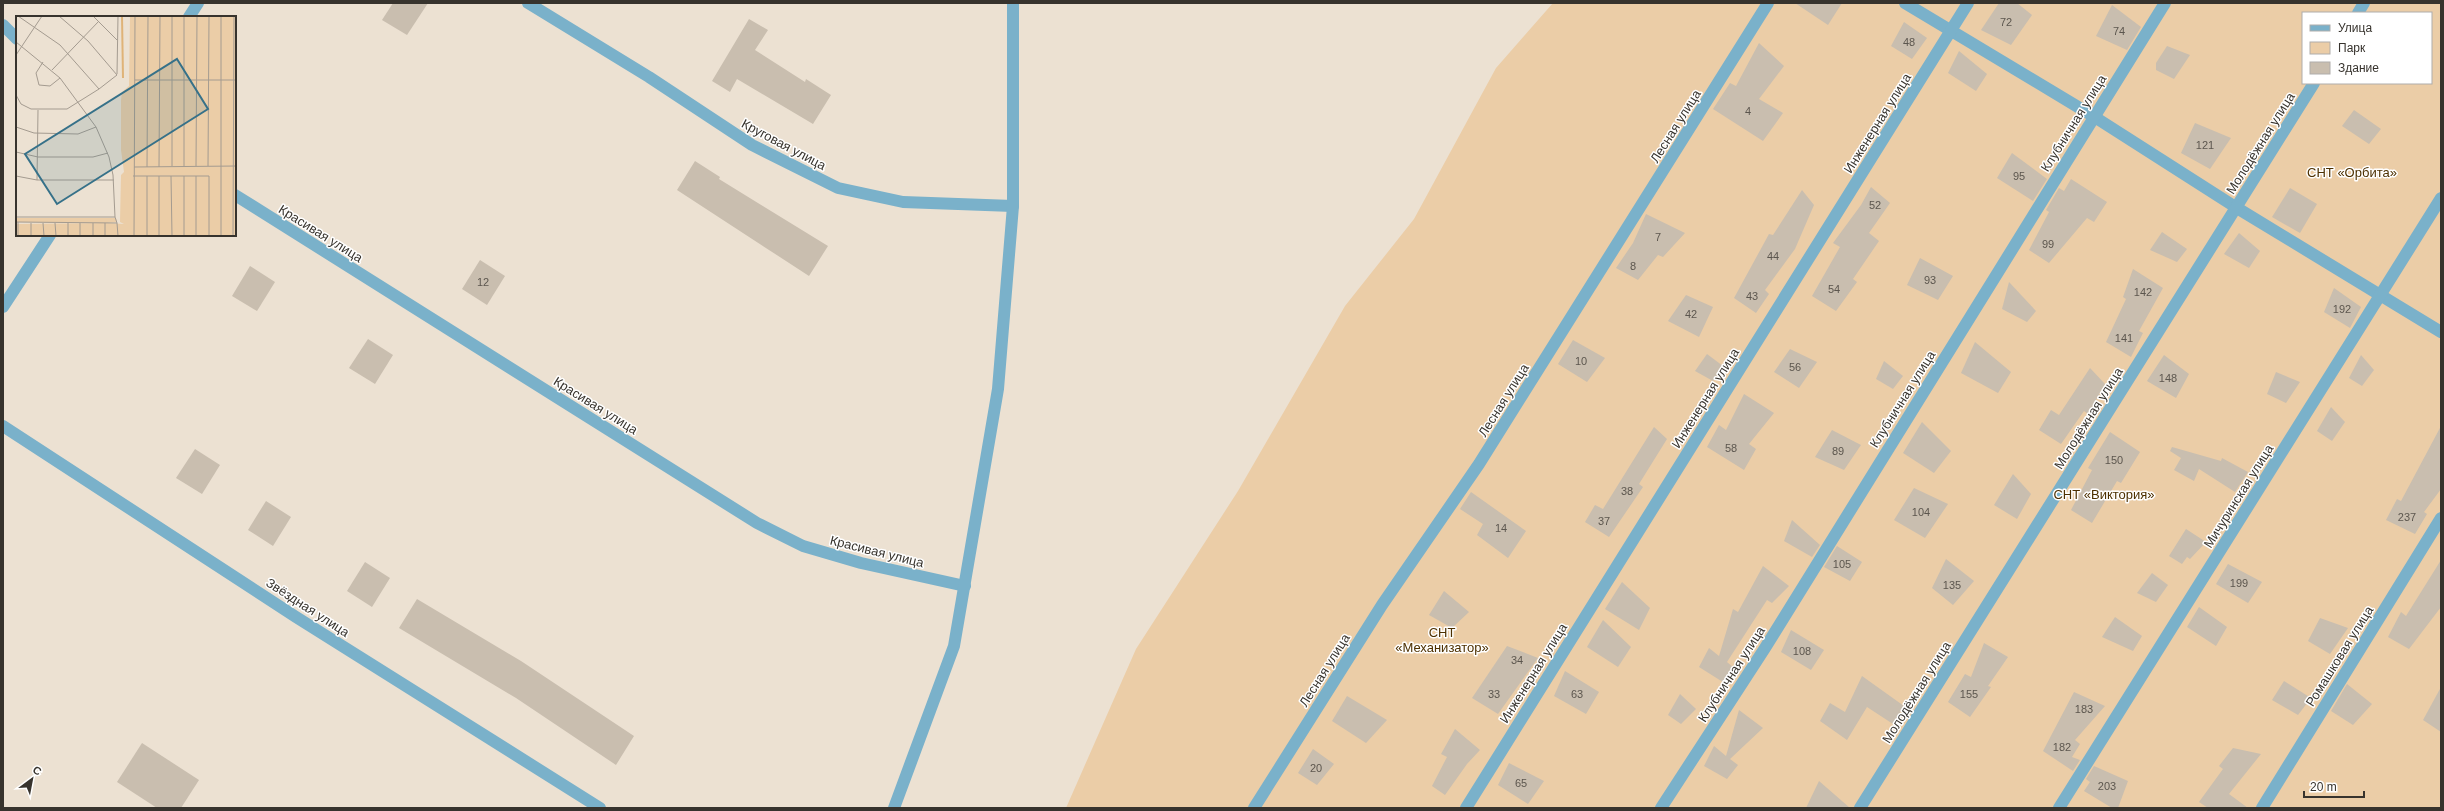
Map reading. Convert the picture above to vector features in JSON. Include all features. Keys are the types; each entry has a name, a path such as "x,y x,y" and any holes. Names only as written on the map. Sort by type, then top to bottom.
{"street":[{"path":"190,16 198,3"},
{"name":"Круговая улица","path":"528,3 649,77 752,145 838,188 903,202 1013,206"},
{"path":"894,808 954,646 998,389 1013,206 1013,3"},
{"name":"Лесная улица","path":"1254,808 1382,604 1479,464 1768,3"},
{"path":"1905,3 2093,116 2237,208 2441,332"},
{"name":"Инженерная улица","path":"1466,808 1968,3"},
{"name":"Клубничная улица","path":"1661,808 1765,648 2093,116 2165,3"},
{"path":"2359,12 2364,3"},
{"path":"3,25 16,38"},
{"name":"Молодёжная улица","path":"1860,808 2313,84"},
{"name":"Красивая улица","path":"236,196 757,523 803,546 861,563 965,586"},
{"name":"Мичуринская улица","path":"2059,808 2441,198"},
{"path":"3,307 49,236"},
{"name":"Звёздная улица","path":"3,426 296,617 600,808"},
{"name":"Ромашковая улица","path":"2262,808 2441,518"}],"green space":[{"name":"СНТ «Виктория»","path":"1553,3 2441,3 2441,808 1066,808 1136,649 1238,491 1345,306 1414,219 1496,68"}],"building":[{"path":"393,3 428,3 407,35 382,20"},
{"path":"1795,3 1842,3 1828,25"},
{"path":"1999,3 2017,3 2032,15 2011,45 1981,30"},
{"path":"2112,5 2141,27 2127,50 2096,36"},
{"path":"749,19 768,30 755,50 805,82 806,79 831,95 813,124 737,79 730,92 712,81"},
{"path":"1904,22 1927,38 1912,59 1891,46"},
{"path":"1759,43 1784,66 1759,99 1783,113 1763,141 1713,109 1730,83 1736,86"},
{"path":"2167,46 2190,55 2174,79 2156,70 2156,63"},
{"path":"1959,51 1987,74 1976,91 1948,73"},
{"path":"2354,110 2381,129 2369,144 2342,126"},
{"path":"2195,123 2231,138 2210,169 2181,153"},
{"path":"2012,153 2047,179 2033,201 1997,178"},
{"path":"695,161 720,177 719,179 828,246 809,276 677,190"},
{"path":"2071,179 2107,202 2094,222 2087,218 2049,263 2029,250 2049,212 2046,210 2059,188 2064,191"},
{"path":"1871,187 1890,203 1869,233 1879,241 1853,279 1857,282 1836,311 1812,296 1840,247 1833,243 1861,205"},
{"path":"2290,188 2317,204 2300,233 2272,217"},
{"path":"1802,190 1814,205 1795,249 1765,290 1769,294 1756,313 1734,298 1769,234 1773,235"},
{"path":"1646,214 1685,233 1663,257 1658,255 1638,280 1616,268 1633,243"},
{"path":"2162,232 2187,249 2177,262 2150,250"},
{"path":"2239,233 2260,251 2249,268 2224,254"},
{"path":"1920,258 1953,276 1938,300 1907,285"},
{"path":"480,260 505,276 487,305 462,289"},
{"path":"250,266 275,282 257,311 232,296"},
{"path":"2133,269 2163,288 2139,331 2143,333 2131,357 2106,342 2126,299 2123,297"},
{"path":"2009,282 2036,311 2027,322 2002,309"},
{"path":"2334,288 2361,307 2350,328 2324,312"},
{"path":"1686,295 1713,307 1699,337 1668,321"},
{"path":"368,339 393,355 375,384 349,368"},
{"path":"1573,340 1605,358 1587,382 1558,364"},
{"path":"1975,342 2011,372 1998,393 1961,373"},
{"path":"1790,349 1817,362 1799,388 1774,372"},
{"path":"1707,354 1723,366 1713,381 1695,371"},
{"path":"2164,355 2189,374 2176,398 2147,381"},
{"path":"2361,355 2374,370 2362,386 2349,378"},
{"path":"1884,361 1903,376 1893,389 1876,379"},
{"path":"2090,368 2105,384 2088,414 2084,411 2061,444 2039,430 2051,410 2059,415"},
{"path":"2276,372 2300,382 2286,403 2267,394"},
{"path":"1744,394 1774,413 1749,444 1756,449 1744,470 1707,447 1719,425 1726,430"},
{"path":"2331,407 2345,422 2332,441 2317,431"},
{"path":"1922,422 1951,451 1934,473 1903,453"},
{"path":"2441,426 2441,489 2424,512 2427,514 2415,534 2386,520 2397,499 2401,501"},
{"path":"1654,427 1667,439 1639,484 1643,487 1609,537 1585,522 1595,505 1603,509"},
{"path":"1832,430 1861,445 1844,470 1815,457"},
{"path":"2110,432 2140,452 2121,483 2117,481 2092,523 2071,510 2092,470 2088,468"},
{"path":"2172,447 2221,461 2222,458 2248,472 2235,492 2199,469 2194,481 2174,470 2181,458 2170,451"},
{"path":"195,449 220,465 202,494 176,478"},
{"path":"2013,474 2031,494 2017,519 1994,505"},
{"path":"1914,488 1948,504 1925,538 1894,520"},
{"path":"1471,492 1526,531 1508,558 1477,535 1483,524 1460,509"},
{"path":"266,501 291,517 273,546 248,530"},
{"path":"1792,520 1820,545 1812,557 1784,541"},
{"path":"2186,529 2206,542 2190,559 2187,557 2182,564 2169,556"},
{"path":"1837,546 1862,562 1850,581 1824,567"},
{"path":"1946,559 1974,581 1953,605 1932,588"},
{"path":"2441,560 2441,607 2409,649 2388,637 2401,612 2406,616"},
{"path":"365,562 390,578 372,607 347,591"},
{"path":"2228,564 2262,582 2248,603 2216,584"},
{"path":"1763,566 1789,586 1772,603 1767,600 1727,662 1734,668 1726,684 1699,667 1709,648 1719,656 1733,609 1738,612"},
{"path":"2152,573 2168,585 2156,602 2137,593"},
{"path":"1622,582 1650,608 1639,630 1605,609"},
{"path":"1444,591 1469,612 1452,628 1429,615"},
{"path":"417,599 521,661 634,736 616,765 516,698 399,628"},
{"path":"2199,607 2227,627 2216,646 2187,627"},
{"path":"2115,617 2142,636 2133,651 2102,637"},
{"path":"2320,618 2348,628 2330,654 2308,641"},
{"path":"1603,620 1631,647 1618,667 1587,647"},
{"path":"1791,630 1824,650 1811,670 1781,652"},
{"path":"1984,643 2008,657 1988,686 1991,687 1970,717 1948,702 1965,674 1971,677"},
{"path":"1507,646 1538,658 1498,714 1472,698"},
{"path":"1565,671 1599,692 1586,714 1554,696"},
{"path":"1862,676 1904,706 1893,724 1867,707 1847,740 1820,721 1830,703 1845,712"},
{"path":"2284,681 2311,698 2298,715 2272,700"},
{"path":"2347,684 2372,704 2353,725 2331,711"},
{"path":"2441,687 2441,732 2423,720"},
{"path":"2074,692 2105,706 2075,740 2080,744 2072,757 2080,760 2073,771 2043,751"},
{"path":"1680,694 1696,709 1681,724 1668,715"},
{"path":"1347,696 1387,720 1366,743 1332,721"},
{"path":"1739,710 1763,728 1730,759 1738,765 1727,779 1704,766 1714,746 1726,756"},
{"path":"1455,729 1480,750 1467,764 1445,795 1432,786 1447,757 1441,754"},
{"path":"142,743 199,780 181,808 157,808 117,782"},
{"path":"2233,748 2261,754 2229,794 2248,808 2208,808 2199,802 2223,769 2219,766"},
{"path":"1313,749 1334,764 1317,785 1298,773"},
{"path":"1509,763 1544,781 1528,804 1498,785"},
{"path":"2094,766 2128,781 2118,808 2112,808 2084,791 2090,782 2086,779"},
{"path":"1819,781 1850,808 1806,808"}],"park label":[{"name":"СНТ «Орбита»","path":"2352,172"},
{"name":"СНТ «Механизатор»","path":"1442,640"}]}
